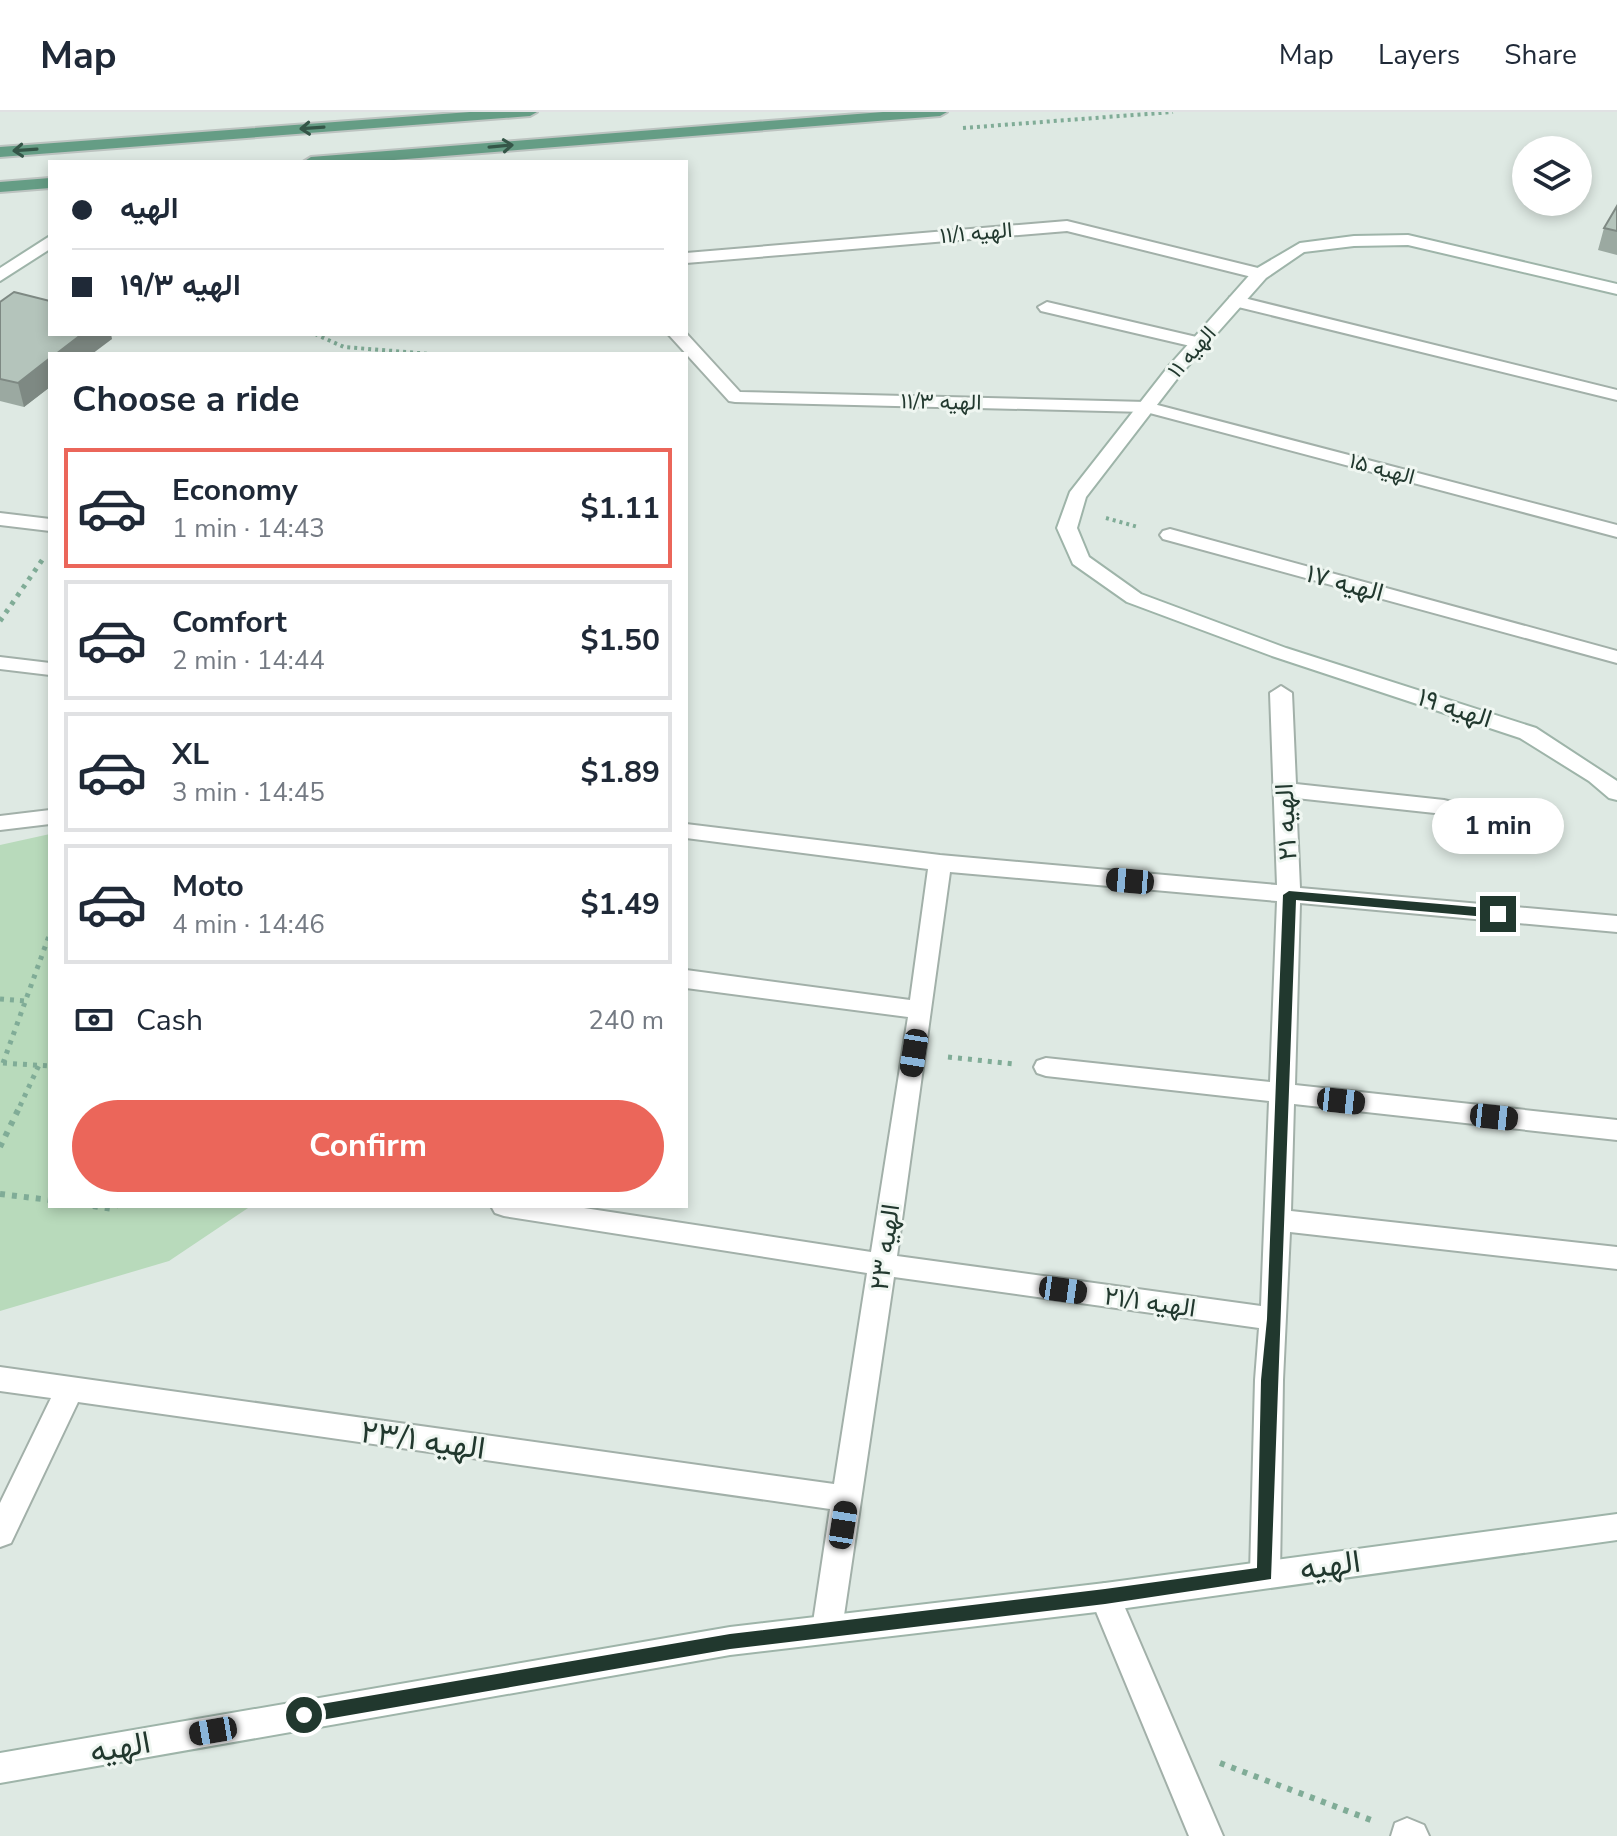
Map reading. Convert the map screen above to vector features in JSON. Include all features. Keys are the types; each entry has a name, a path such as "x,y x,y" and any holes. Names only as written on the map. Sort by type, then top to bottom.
{"main road":[{"path":"0,152 530,112"},
{"path":"336,160 940,112"},
{"path":"0,187 48,183"}],"street":[{"name":"الهیه ۱۱/۱","path":"688,258 1067,226 1260,274"},
{"name":"الهیه ۱۱","path":"1073,509 1077,496 1199,343 1260,274 1300,248 1354,241 1408,240 1617,289"},
{"path":"0,276 48,242"},
{"path":"1236,301 1617,395"},
{"path":"1047,307 1199,343"},
{"name":"الهیه ۱۱/۳","path":"679,336 735,397 1146,407"},
{"name":"الهیه ۱۵","path":"1146,407 1617,531"},
{"name":"الهیه ۱۹","path":"1073,509 1067,528 1080,560 1134,598 1279,652 1528,733 1597,776 1617,793"},
{"path":"0,519 48,525"},
{"name":"الهیه ۱۷","path":"1170,535 1617,657"},
{"path":"0,663 48,669"},
{"name":"الهیه ۲۱","path":"1265,1574 1269,1380 1274,1319 1289,895 1281,693"},
{"path":"1284,790 1444,807"},
{"path":"0,823 48,817"},
{"path":"688,831 940,863 1617,924"},
{"name":"الهیه ۲۳","path":"827,1629 921,1010 940,863"},
{"path":"688,979 921,1010"},
{"path":"1046,1067 1617,1130"},
{"name":"الهیه ۲۱/۱","path":"517,1208 883,1265 1274,1319"},
{"path":"1278,1220 1617,1258"},
{"name":"الهیه ۲۳/۱","path":"0,1379 847,1499"},
{"path":"0,1534 69,1390"},
{"name":"الهیه","path":"0,1768 715,1644 1105,1597 1617,1527"},
{"path":"1105,1597 1206,1836"}],"path":[{"path":"319,336 349,350 413,348 425,352"},
{"path":"1073,509 1170,535"},
{"path":"0,621 48,552"},
{"path":"48,944 1,1063 48,1066"},
{"path":"0,999 25,1001"},
{"path":"914,1053 1046,1067"},
{"path":"0,1147 39,1065"},
{"path":"0,1194 48,1200"},
{"path":"1167,1743 1410,1835"}],"green space":[{"path":"48,834 48,1208 248,1208 169,1261 0,1311 0,845"}],"building":[{"path":"1617,206 1617,231 1604,228"},
{"path":"14,292 48,300 48,336 79,336 59,352 48,352 48,360 18,383 0,379 0,302"}],"route":[{"path":"304,1715 730,1641 1105,1597 1265,1574 1269,1380 1274,1319 1289,895 1498,914"}]}
